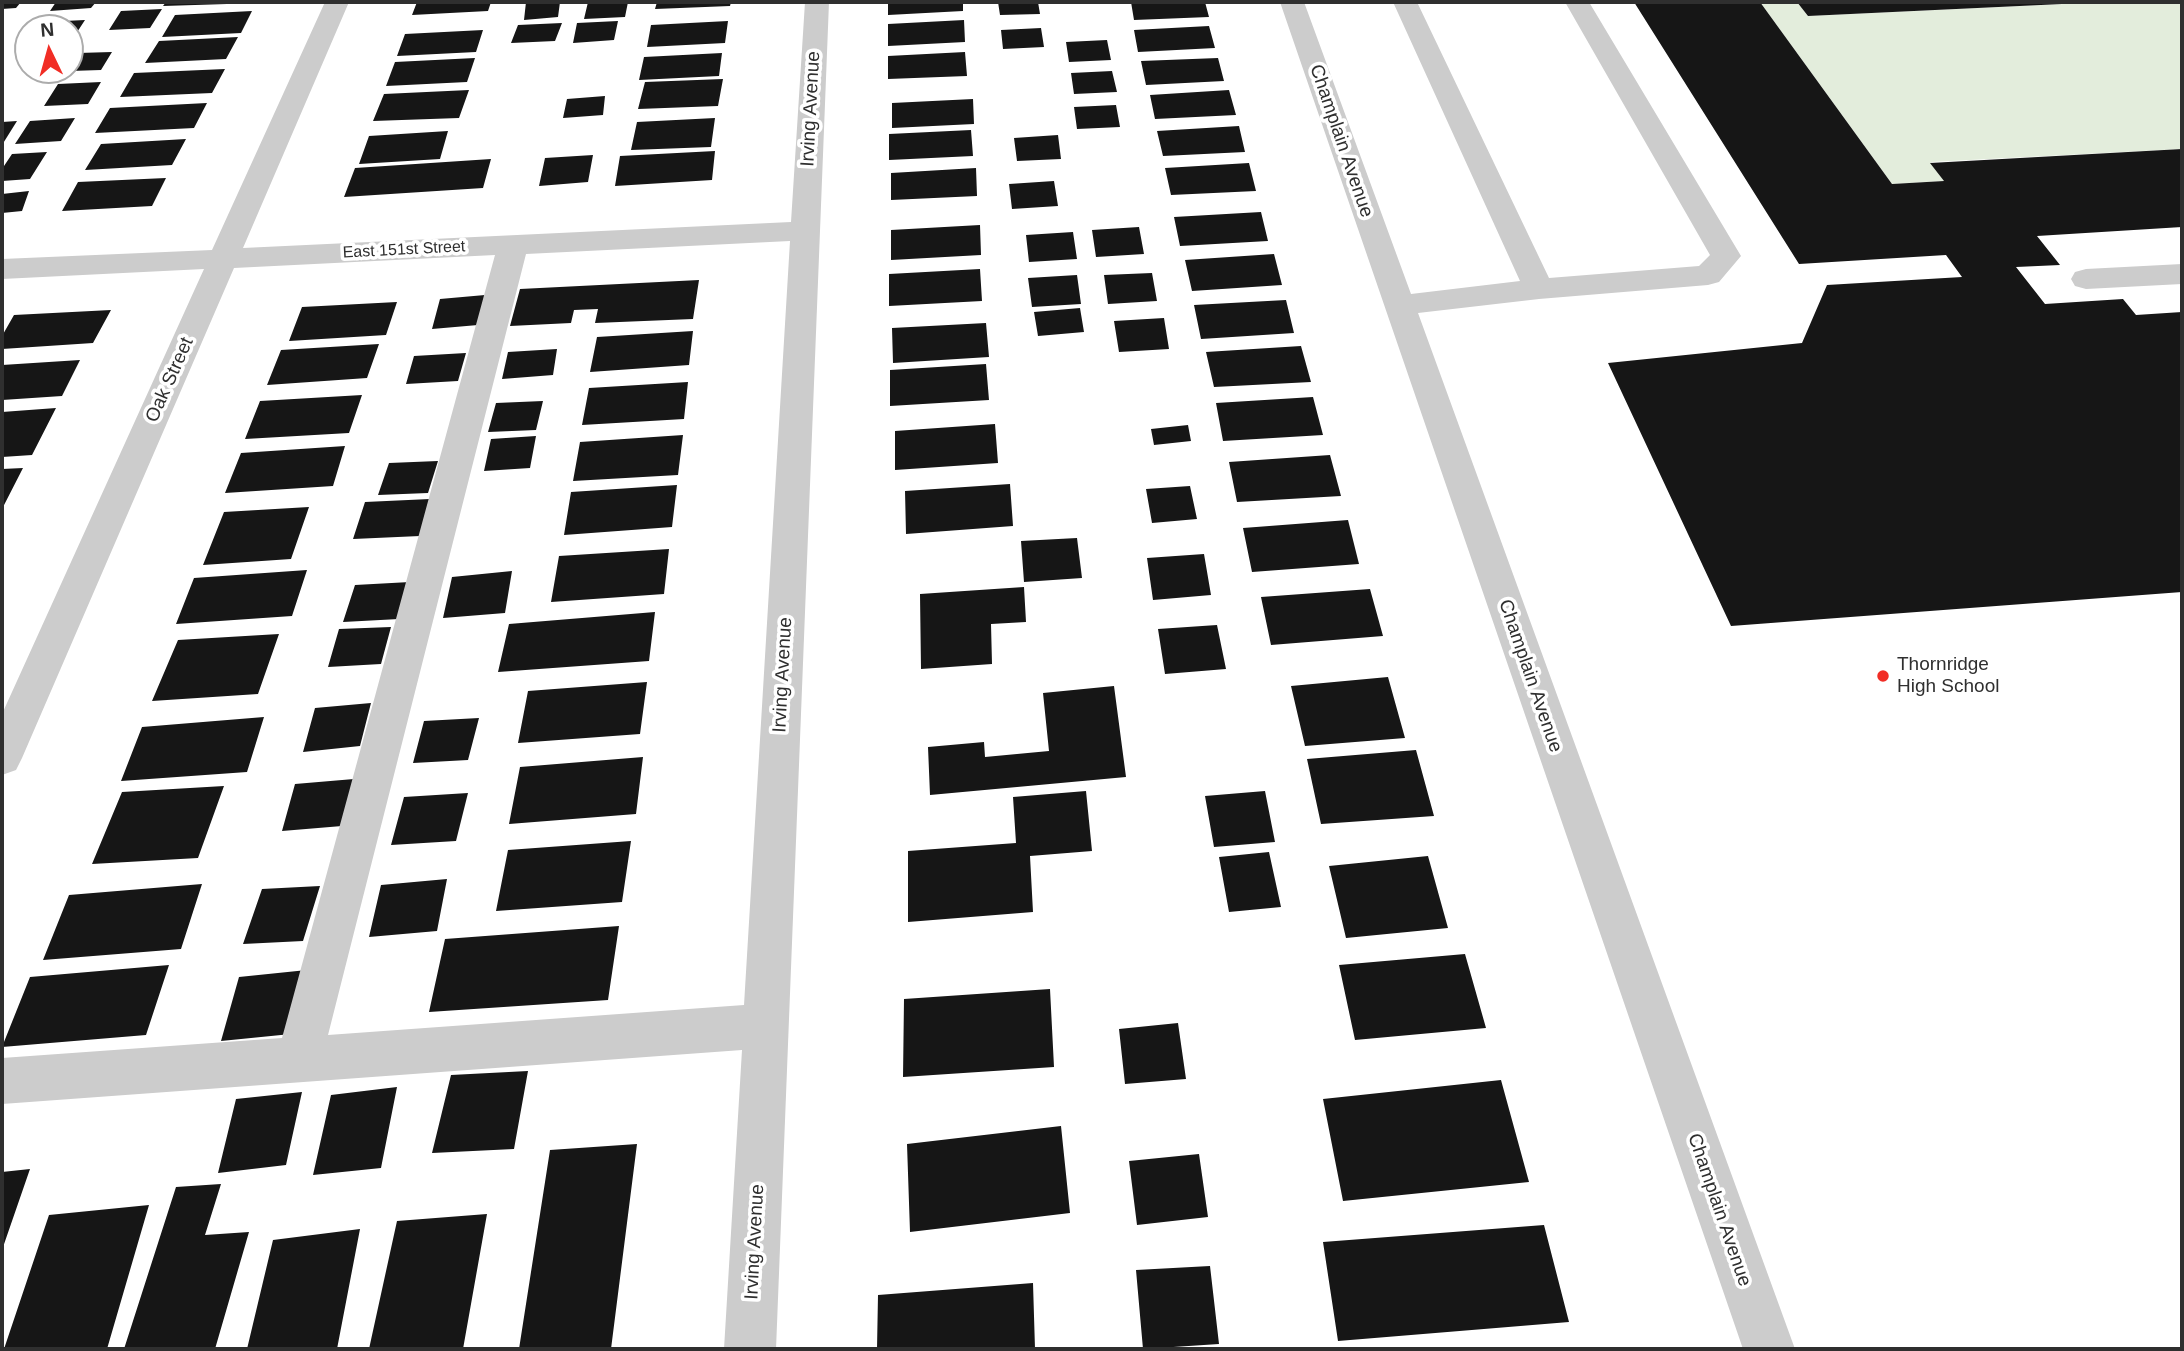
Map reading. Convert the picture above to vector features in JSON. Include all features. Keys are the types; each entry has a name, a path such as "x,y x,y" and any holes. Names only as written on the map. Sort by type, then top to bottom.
{"street":[{"name":"Oak Street","path":"2,758 337,2"},
{"name":"Irving Avenue","path":"750,1349 817,2"},
{"name":"Champlain Avenue","path":"1292,2 1769,1349"},
{"path":"1405,2 1539,289"},
{"path":"1399,305 1539,289 1708,275 1726,256 1577,2"},
{"name":"East 151st Street","path":"2,269 805,231"},
{"path":"299,1059 513,245"},
{"path":"2086,279 2182,274"},
{"path":"2,1081 766,1026"}],"green space":[{"path":"1760,2 1797,2 1808,16 2106,2 2182,2 2182,149 1931,162 1944,181 1892,184"}],"building":[{"path":"2,2 21,2 16,8 2,9"},
{"path":"56,2 96,2 91,8 50,11"},
{"path":"166,2 227,2 227,4 163,6"},
{"path":"417,2 491,2 488,11 412,15"},
{"path":"526,2 560,2 558,17 524,20"},
{"path":"588,2 628,2 625,17 584,19"},
{"path":"657,2 731,2 730,6 655,9"},
{"path":"888,2 963,2 963,11 888,15"},
{"path":"998,2 1038,2 1040,14 1000,15"},
{"path":"1131,2 1205,2 1209,17 1134,20"},
{"name":"Thornridge High School","path":"1634,2 1760,2 1892,184 1944,181 1930,163 2182,149 2182,227 2037,236 2060,265 2016,267 2045,304 2123,299 2136,315 2182,312 2182,592 1731,626 1608,363 1802,343 1827,285 1962,277 1946,255 1799,264"},
{"path":"1797,2 2062,2 2062,4 1808,16"},
{"path":"162,9 150,28 109,30 121,11"},
{"path":"252,11 241,33 162,37 175,15"},
{"path":"964,20 965,42 888,46 888,24"},
{"path":"618,21 614,40 573,43 577,23"},
{"path":"728,21 725,43 647,47 651,25"},
{"path":"562,23 555,41 511,43 518,25"},
{"path":"1209,26 1215,48 1138,52 1134,30"},
{"path":"1041,28 1044,47 1003,49 1001,30"},
{"path":"483,30 476,52 397,56 405,34"},
{"path":"238,37 226,59 145,63 159,41"},
{"path":"1107,40 1111,60 1069,62 1066,42"},
{"path":"112,52 101,70 84,71 84,53"},
{"path":"965,52 967,76 888,79 888,56"},
{"path":"722,53 719,76 639,80 644,57"},
{"path":"475,58 467,82 386,86 395,62"},
{"path":"1218,58 1224,81 1146,85 1141,61"},
{"path":"225,69 212,93 120,97 134,73"},
{"path":"1112,71 1117,92 1074,94 1071,73"},
{"path":"723,79 718,106 638,109 645,82"},
{"path":"101,82 88,104 44,106 58,84"},
{"path":"469,90 459,118 373,121 384,94"},
{"path":"1229,90 1236,115 1155,119 1150,95"},
{"path":"605,96 603,115 563,118 567,99"},
{"path":"973,99 974,124 892,128 892,103"},
{"path":"207,103 194,128 95,133 110,108"},
{"path":"1116,105 1120,127 1077,129 1074,107"},
{"path":"75,118 61,141 15,144 30,121"},
{"path":"715,118 711,147 631,150 637,122"},
{"path":"17,121 2,145 2,122"},
{"path":"1239,126 1245,152 1163,156 1157,131"},
{"path":"971,130 973,156 889,160 889,134"},
{"path":"448,131 440,159 359,164 369,136"},
{"path":"1058,135 1061,159 1017,161 1014,138"},
{"path":"186,139 172,165 85,170 101,144"},
{"path":"715,151 712,180 615,186 620,156"},
{"path":"47,152 30,179 2,181 2,169 12,154"},
{"path":"593,155 588,182 539,186 545,158"},
{"path":"491,159 483,188 344,197 355,168"},
{"path":"1249,163 1256,191 1171,195 1165,168"},
{"path":"976,168 977,196 891,200 891,173"},
{"path":"166,178 152,206 62,211 78,182"},
{"path":"1054,181 1058,206 1012,209 1009,184"},
{"path":"29,191 22,211 2,213 2,194"},
{"path":"1261,212 1268,241 1180,246 1174,217"},
{"path":"980,225 981,255 891,260 891,230"},
{"path":"1139,227 1144,254 1096,257 1092,230"},
{"path":"1073,232 1077,259 1029,262 1026,235"},
{"path":"1274,254 1282,285 1192,291 1185,260"},
{"path":"980,269 982,301 889,306 889,274"},
{"path":"1152,273 1157,301 1108,304 1104,275"},
{"path":"1077,275 1081,304 1032,307 1028,278"},
{"path":"699,280 693,319 595,323 598,309 574,310 571,323 510,326 520,289"},
{"path":"485,295 478,325 432,329 440,299"},
{"path":"1286,300 1294,333 1201,339 1194,305"},
{"path":"397,302 386,335 289,341 302,307"},
{"path":"1080,308 1084,332 1038,336 1034,312"},
{"path":"111,310 93,343 2,349 2,336 14,315"},
{"path":"1164,318 1169,349 1119,352 1114,321"},
{"path":"986,323 989,357 893,363 892,328"},
{"path":"693,331 689,365 590,372 597,337"},
{"path":"379,344 367,378 267,385 281,350"},
{"path":"1301,346 1311,382 1214,387 1206,352"},
{"path":"557,349 553,375 502,379 508,352"},
{"path":"466,353 458,381 406,384 414,356"},
{"path":"80,360 62,396 2,400 2,365"},
{"path":"986,364 989,400 890,406 890,370"},
{"path":"688,382 684,419 582,425 589,388"},
{"path":"362,395 349,433 245,439 260,401"},
{"path":"1313,397 1323,435 1223,441 1216,403"},
{"path":"543,401 536,430 488,432 496,403"},
{"path":"56,408 32,455 2,457 2,412"},
{"path":"995,424 998,463 895,470 895,431"},
{"path":"1188,425 1191,441 1154,445 1151,429"},
{"path":"683,435 678,475 573,481 580,442"},
{"path":"536,436 530,468 484,471 491,439"},
{"path":"345,446 333,486 225,493 241,453"},
{"path":"1330,455 1341,496 1237,502 1229,462"},
{"path":"438,461 428,493 378,495 389,463"},
{"path":"23,468 2,509 2,469"},
{"path":"1010,484 1013,526 906,534 905,491"},
{"path":"677,485 672,527 564,535 571,492"},
{"path":"1190,486 1197,519 1152,523 1146,489"},
{"path":"430,499 420,536 353,539 365,502"},
{"path":"309,507 291,559 203,565 224,512"},
{"path":"1348,520 1359,564 1252,572 1243,528"},
{"path":"1077,538 1082,578 1024,582 1021,541"},
{"path":"669,549 664,594 551,602 559,556"},
{"path":"1204,554 1211,595 1153,600 1147,558"},
{"path":"307,570 292,616 176,624 194,578"},
{"path":"512,571 505,613 443,618 452,577"},
{"path":"410,582 399,619 343,622 355,585"},
{"path":"1024,587 1026,622 991,624 992,664 921,669 920,594"},
{"path":"1370,589 1383,636 1271,645 1261,597"},
{"path":"655,612 649,661 498,672 509,624"},
{"path":"1217,625 1226,669 1165,674 1158,629"},
{"path":"391,627 381,664 328,667 339,629"},
{"path":"279,634 258,694 152,701 178,640"},
{"path":"1388,677 1405,738 1305,746 1291,686"},
{"path":"647,682 640,734 518,743 528,691"},
{"path":"1114,686 1126,777 930,795 928,747 984,742 985,757 1049,751 1043,693"},
{"path":"371,703 360,746 303,752 315,708"},
{"path":"264,717 247,772 121,781 142,727"},
{"path":"479,718 468,760 413,763 424,721"},
{"path":"1416,750 1434,816 1321,824 1307,759"},
{"path":"643,757 636,814 509,824 520,767"},
{"path":"354,779 342,826 282,831 295,784"},
{"path":"224,786 198,858 92,864 122,792"},
{"path":"1086,791 1092,851 1030,856 1033,912 908,922 908,851 1016,843 1013,797"},
{"path":"1265,791 1275,842 1214,847 1205,796"},
{"path":"468,793 456,841 391,845 404,797"},
{"path":"631,841 622,902 496,911 508,850"},
{"path":"1269,852 1281,907 1229,912 1219,857"},
{"path":"1428,856 1448,928 1346,938 1329,866"},
{"path":"447,879 437,931 369,937 381,885"},
{"path":"202,884 181,949 43,960 69,895"},
{"path":"320,886 303,941 243,944 262,889"},
{"path":"619,926 608,1000 429,1012 445,939"},
{"path":"1465,954 1486,1028 1355,1040 1339,965"},
{"path":"169,965 146,1035 2,1047 30,977"},
{"path":"307,970 291,1034 221,1041 239,977"},
{"path":"1050,989 1054,1067 903,1077 904,999"},
{"path":"1178,1023 1186,1079 1125,1084 1119,1029"},
{"path":"528,1071 514,1149 432,1153 451,1075"},
{"path":"1501,1080 1529,1182 1343,1201 1323,1099"},
{"path":"397,1087 381,1168 313,1175 331,1095"},
{"path":"302,1092 286,1165 218,1173 236,1099"},
{"path":"1061,1126 1070,1213 910,1232 907,1144"},
{"path":"637,1144 611,1349 519,1349 550,1150"},
{"path":"1199,1154 1208,1217 1137,1225 1129,1161"},
{"path":"30,1169 2,1250 2,1172"},
{"path":"221,1184 205,1235 249,1232 215,1349 124,1349 176,1187"},
{"path":"149,1205 107,1349 4,1349 49,1215"},
{"path":"487,1214 463,1349 369,1349 397,1221"},
{"path":"1544,1225 1569,1322 1338,1341 1323,1242"},
{"path":"360,1229 337,1349 247,1349 273,1240"},
{"path":"1210,1266 1219,1344 1143,1349 1136,1270"},
{"path":"1033,1283 1035,1349 877,1349 878,1295"}],"place":[{"name":"Thornridge High School","path":"1883,676"}]}
